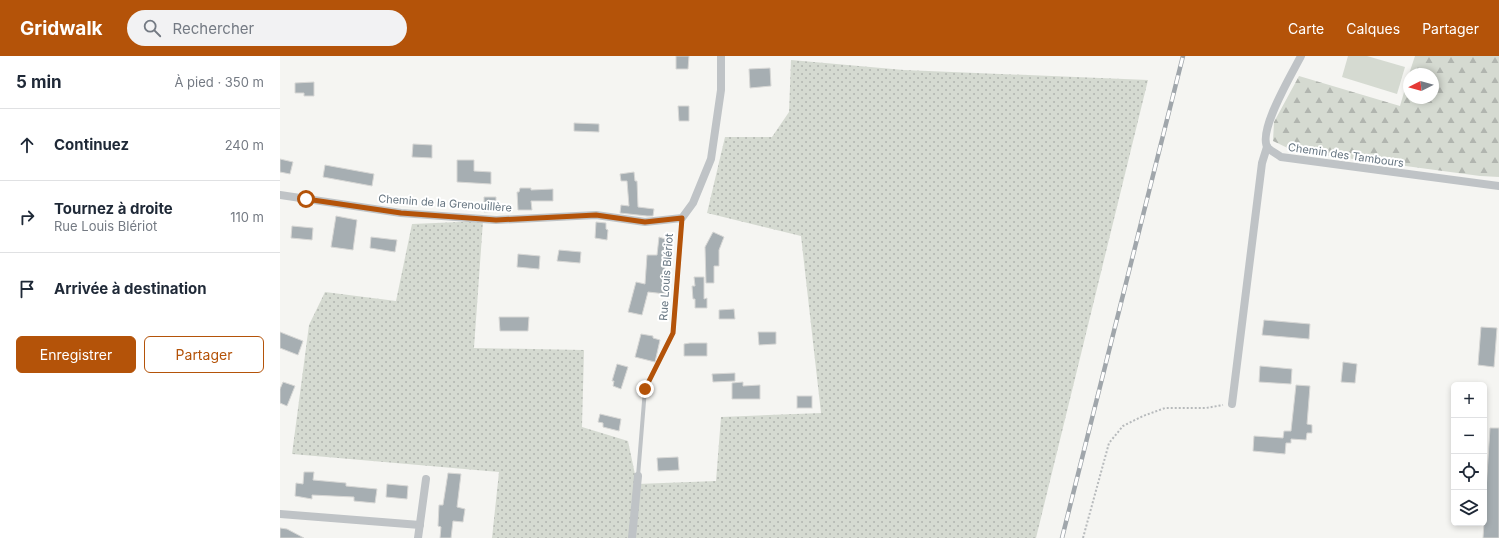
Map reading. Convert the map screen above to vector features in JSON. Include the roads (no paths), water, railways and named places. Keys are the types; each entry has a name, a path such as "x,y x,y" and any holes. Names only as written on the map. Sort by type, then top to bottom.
{"street":[{"path":"682,218 693,203 711,159 721,90 721,56"},
{"path":"1232,404 1262,163 1267,147 1265,139 1272,111 1301,56"},
{"name":"Chemin des Tambours","path":"1267,147 1281,157 1499,186"},
{"name":"Chemin de la Grenouillère","path":"280,195 401,213 496,220 596,215 645,222 682,218"},
{"path":"632,538 638,476"},
{"path":"418,538 426,479"},
{"path":"280,514 420,525"}],"lane":[{"name":"Rue Louis Blériot","path":"638,476 645,389 673,333 682,218"}],"railway":[{"path":"1062,538 1183,56"}]}
